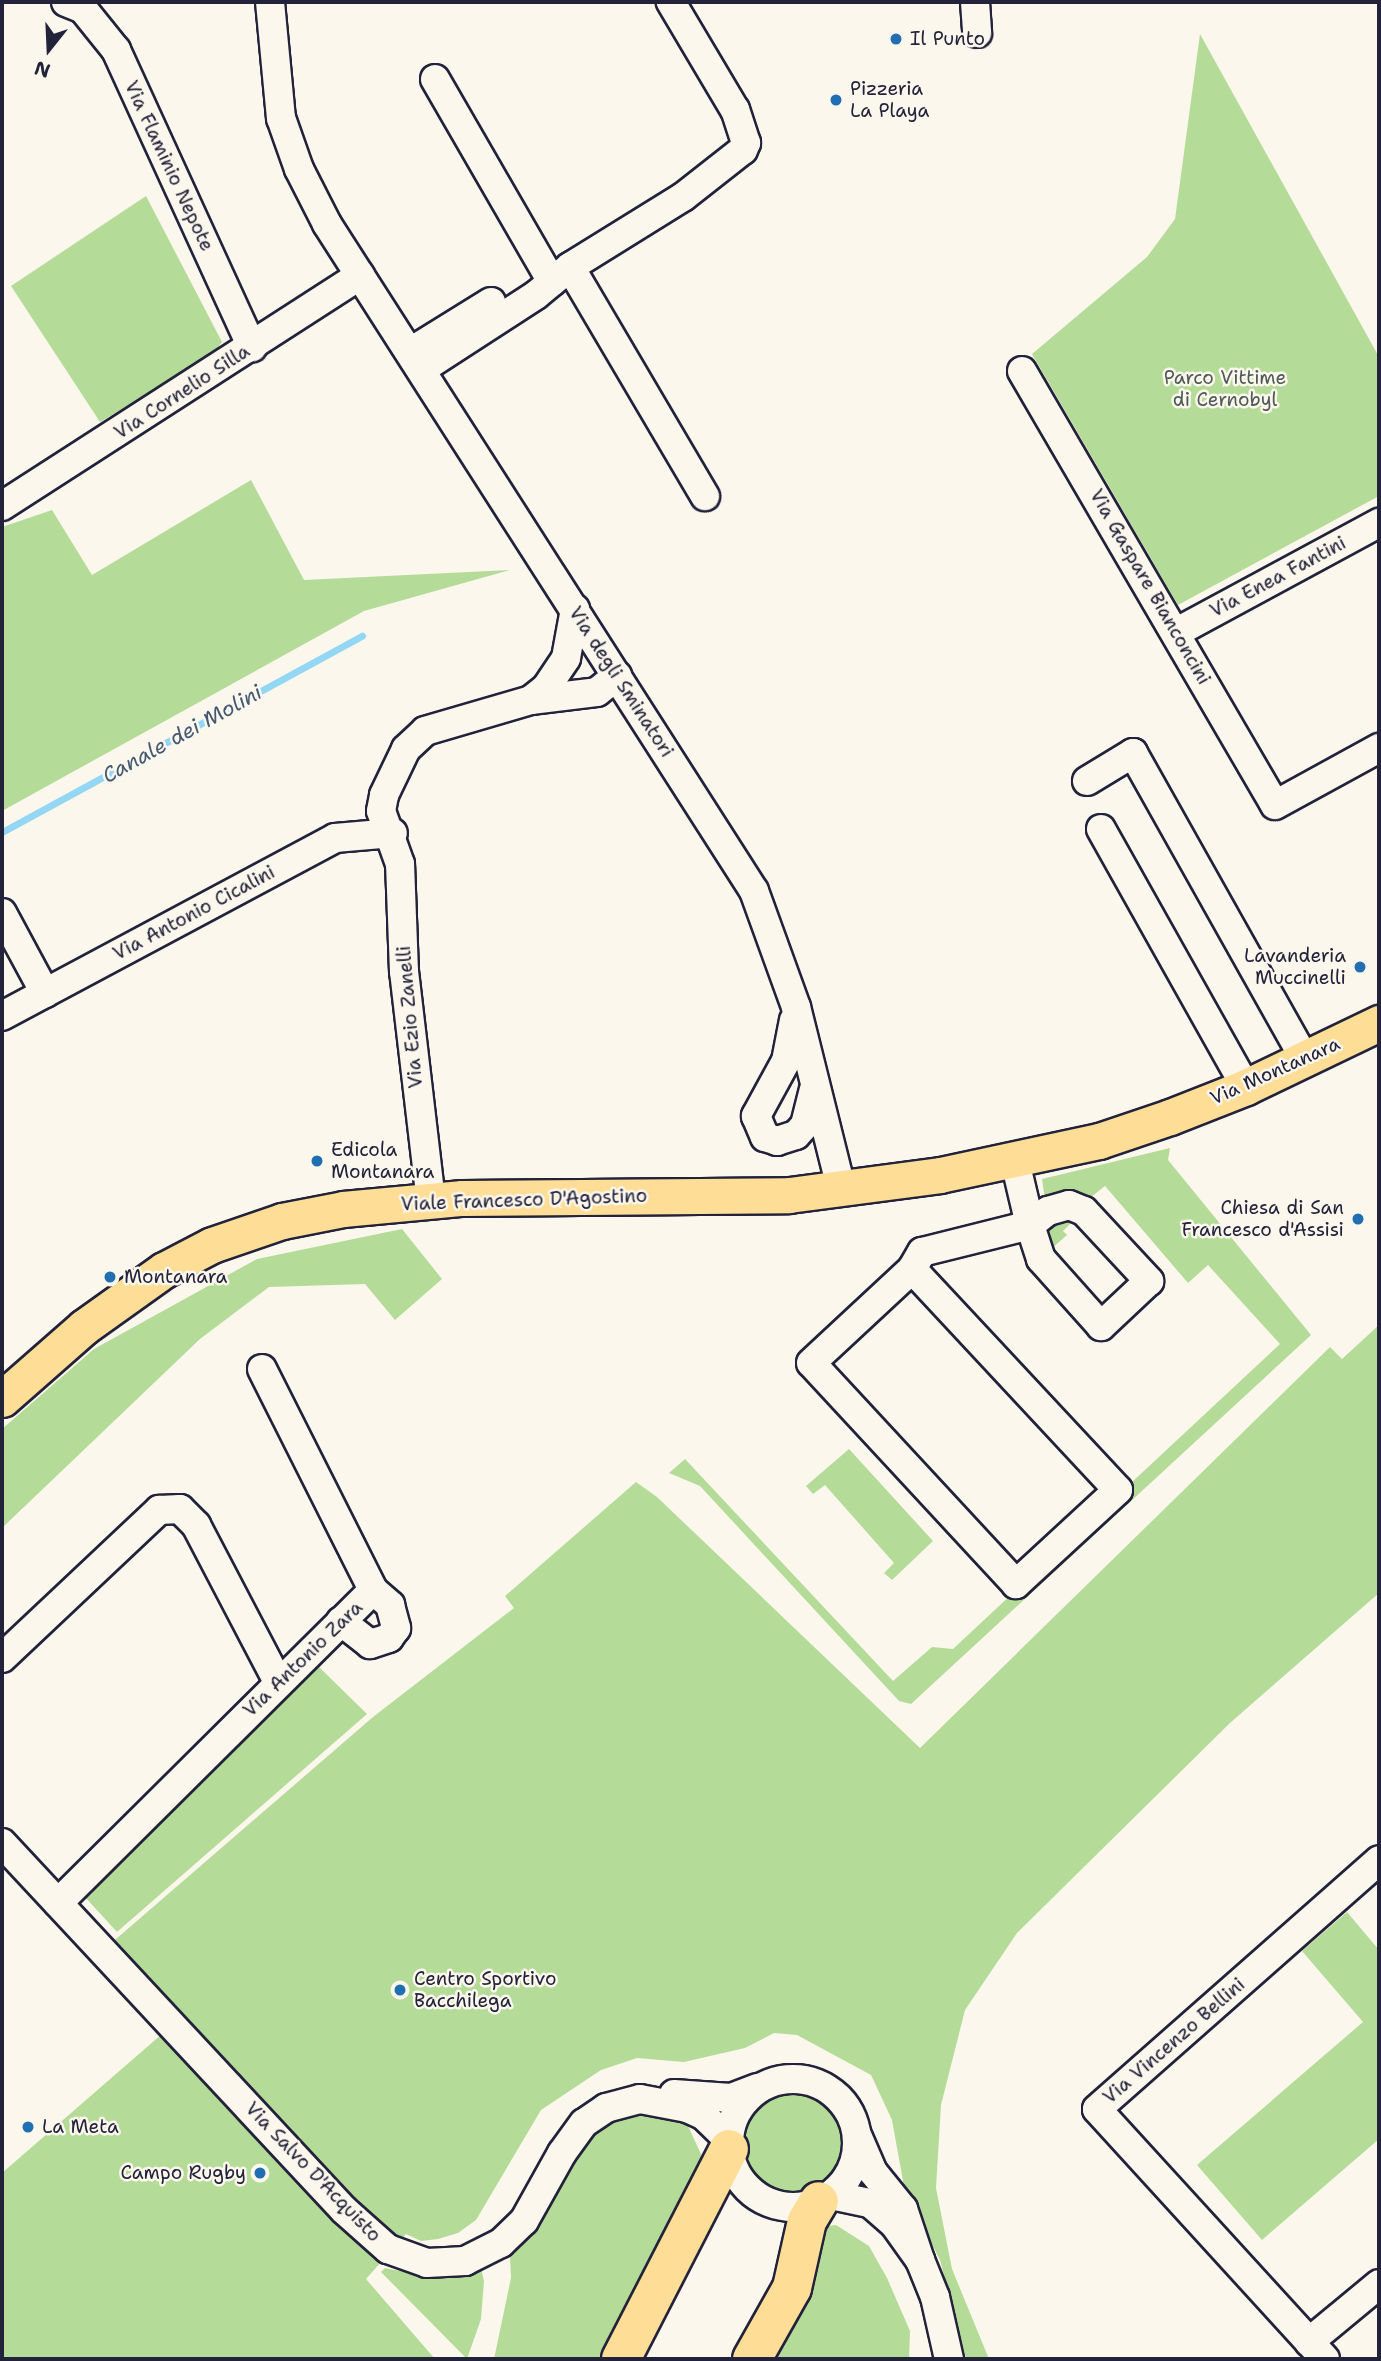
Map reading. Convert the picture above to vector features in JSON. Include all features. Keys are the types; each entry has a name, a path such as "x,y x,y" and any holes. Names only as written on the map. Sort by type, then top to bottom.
{"highway":[{"path":"621,2359 729,2145"},
{"path":"752,2359 792,2288 807,2221 825,2198"}],"main road":[{"name":"Via Montanara","path":"1170,1117 1246,1087 1379,1023"},
{"name":"Viale Francesco D'Agostino","path":"2,1399 113,1305 164,1270 212,1245 282,1221 342,1209 431,1201 842,1191 1016,1161 1099,1141 1170,1117"}],"street":[{"name":"Via Flaminio Nepote","path":"66,2 83,9 116,50 252,347"},
{"name":"Via degli Sminatori","path":"270,2 271,41 281,118 299,169 360,275 417,360 470,452 575,609 754,891 796,1007 842,1191"},
{"path":"271,41 288,2"},
{"path":"417,360 683,197 743,150 746,143 735,110 671,2"},
{"path":"975,2 977,33"},
{"path":"435,79 557,274 705,496"},
{"name":"Via Cornelio Silla","path":"2,506 360,275"},
{"name":"Via Gaspare Bianconcini","path":"1022,371 1177,632 1275,805 1379,747"},
{"name":"Via Enea Fantini","path":"1177,632 1379,523"},
{"path":"531,699 546,688 566,658 575,609"},
{"path":"393,833 399,796 397,767 425,731 531,699 597,692 617,676"},
{"path":"1087,781 1133,754 1305,1060"},
{"path":"1101,829 1246,1087"},
{"name":"Via Antonio Cicalini","path":"2,1016 335,838 393,833"},
{"name":"Via Ezio Zanelli","path":"393,833 400,864 404,972 431,1201"},
{"path":"2,913 45,993"},
{"name":"Via degli Sminatori","path":"796,1007 786,1061 756,1116 765,1137 777,1141 796,1135 805,1125 815,1088"},
{"path":"912,1269 1118,1490 1016,1584 811,1363 912,1269 922,1252 1030,1225 1016,1161"},
{"name":"Via Antonio Zara","path":"58,1903 373,1590 262,1369"},
{"path":"2,1658 159,1510 180,1509 195,1525 278,1682"},
{"path":"341,1621 370,1644 389,1638 396,1616 373,1590"},
{"name":"Via Salvo D'Acquisto","path":"2,1843 344,2210 388,2249 427,2263 465,2261 501,2243 524,2221 562,2153 584,2123 606,2108 640,2099 703,2115 729,2145 741,2180 763,2199 789,2207 825,2198 870,2203 895,2225 920,2260"},
{"name":"Via Vincenzo Bellini","path":"1317,2351 1097,2109 1379,1860"},
{"path":"640,2099 665,2093 731,2098 767,2084 801,2079 823,2087 846,2108 873,2172 903,2208 935,2297 949,2359"},
{"path":"729,2145 742,2104 767,2084"},
{"path":"825,2198 851,2170 856,2132"},
{"path":"1317,2351 1379,2284"}],"green space":[{"name":"Parco Vittime di Cernobyl","path":"1200,34 1379,357 1379,496 1178,605 1032,354 1147,257 1175,219"},
{"path":"146,196 222,342 212,355 100,422 11,286"},
{"path":"251,480 304,580 510,570 364,611 2,811 2,527 52,510 92,575"},
{"path":"1170,1148 1168,1160 1311,1335 911,1704 899,1701 700,1486 669,1473 685,1459 893,1681 932,1647 953,1649 1280,1344 1208,1265 1188,1283 1105,1186 1086,1201 1045,1200 1042,1179"},
{"path":"1075,1219 1063,1231 1067,1235 1050,1250 1049,1227"},
{"path":"402,1229 442,1279 395,1320 365,1284 269,1287 200,1339 2,1528 2,1429 94,1349 257,1259"},
{"path":"1379,1325 1379,1593 1230,1723 1017,1933 965,2010 941,2105 936,2188 952,2269 989,2359 966,2359 940,2260 905,2192 892,2120 871,2075 797,2035 774,2033 745,2048 684,2062 637,2058 601,2070 541,2110 476,2220 458,2233 438,2239 421,2241 406,2234 366,2279 435,2359 2,2359 2,2173 170,2027 101,1952 373,1717 514,1608 505,1596 636,1482 657,1497 920,1748 1330,1347 1342,1359"},
{"path":"849,1449 933,1541 892,1580 884,1573 894,1563 825,1485 813,1494 806,1486"},
{"path":"319,1667 367,1714 117,1932 84,1896"},
{"path":"1347,1912 1379,1950 1379,2139 1262,2240 1197,2165 1363,2022 1302,1951"},
{"path":"794,2094 813,2098 829,2108 839,2124 843,2143 839,2162 829,2178 813,2188 794,2192 775,2188 759,2178 749,2162 745,2143 749,2124 759,2108 775,2098"},
{"path":"616,2106 683,2115 717,2189 608,2359 494,2359 511,2278 509,2235"},
{"path":"836,2225 869,2246 887,2278 910,2331 909,2359 757,2359 805,2229"},
{"path":"479,2260 484,2281 481,2319 467,2359 381,2272 385,2268 420,2275"}],"waterway":[{"name":"Canale dei Molini","path":"2,832 362,636"}],"place":[{"name":"Il Punto","path":"896,39"},
{"name":"Pizzeria La Playa","path":"836,100"},
{"name":"Lavanderia Muccinelli","path":"1360,967"},
{"name":"Edicola Montanara","path":"317,1161"},
{"name":"Chiesa di San Francesco d'Assisi","path":"1358,1219"},
{"name":"Montanara","path":"110,1277"},
{"name":"Centro Sportivo Bacchilega","path":"400,1990"},
{"name":"La Meta","path":"28,2127"},
{"name":"Campo Rugby","path":"260,2173"}]}
